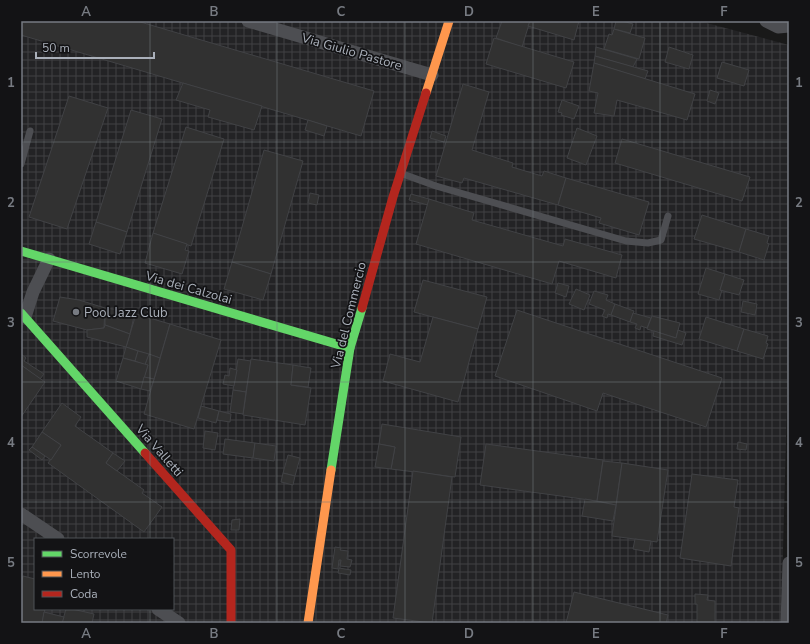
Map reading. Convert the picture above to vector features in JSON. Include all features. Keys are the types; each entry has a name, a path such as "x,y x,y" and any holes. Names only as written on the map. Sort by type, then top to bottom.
{"street":[{"name":"Via Giulio Pastore","path":"248,21 432,75"},
{"name":"Via del Commercio","path":"308,623 350,348 400,173 449,21"},
{"path":"766,21 769,24 778,27 788,27"},
{"name":"Via dei Calzolai","path":"21,251 350,348"},
{"path":"23,315 49,259"},
{"name":"Via Valletti","path":"23,315 231,550 231,623"},
{"path":"21,514 57,538"},
{"path":"787,623 789,563"},
{"path":"160,610 179,623"}],"lane":[{"path":"21,164 30,131"},
{"path":"400,173 436,186 626,241 648,243 661,240 668,216"}],"shaded area":[{"path":"21,21 699,21 789,45 789,330 781,623 21,623"}],"building":[{"path":"21,21 137,21 374,91 361,136 21,35"},
{"path":"502,21 530,21 522,47 496,38"},
{"path":"530,21 579,21 574,40 528,26"},
{"path":"616,21 633,24 630,33 614,29"},
{"path":"614,29 645,38 639,59 604,49 609,34 612,35"},
{"path":"494,38 574,62 566,88 486,64"},
{"path":"596,47 637,59 633,67 595,56"},
{"path":"669,47 693,55 689,69 665,62"},
{"path":"595,56 648,71 645,79 594,63"},
{"path":"722,62 749,70 744,86 717,78"},
{"path":"594,63 695,94 687,120 617,100 614,116 594,113 598,93 589,91"},
{"path":"183,83 262,106 254,130 208,117 210,110 176,100"},
{"path":"463,84 489,92 472,150 513,163 512,167 542,176 544,171 566,178 558,205 464,178 462,183 436,176"},
{"path":"710,90 719,93 715,104 707,101"},
{"path":"69,96 108,108 67,229 29,217"},
{"path":"562,100 579,106 574,119 561,115 562,113 558,112"},
{"path":"131,110 162,119 127,232 96,222"},
{"path":"308,120 327,126 324,136 305,130"},
{"path":"186,127 224,139 191,246 153,233"},
{"path":"577,128 597,136 586,165 567,158"},
{"path":"432,131 446,136 444,142 430,138"},
{"path":"622,139 750,177 742,201 615,163"},
{"path":"264,150 303,161 271,274 232,262"},
{"path":"566,178 649,202 639,235 599,223 601,218 558,205"},
{"path":"310,193 319,195 317,205 308,203"},
{"path":"411,194 429,199 428,205 409,200"},
{"path":"429,199 474,213 472,220 563,246 565,239 622,255 616,278 559,261 552,284 416,244"},
{"path":"702,215 746,229 739,252 694,239"},
{"path":"96,222 127,232 120,254 89,244"},
{"path":"746,229 769,236 767,243 769,244 764,260 739,252"},
{"path":"153,233 187,244 185,250 189,251 182,274 145,263"},
{"path":"232,262 271,274 263,300 224,289"},
{"path":"706,268 725,274 720,290 722,290 719,300 698,294"},
{"path":"725,274 744,280 739,295 720,290"},
{"path":"423,280 487,297 478,329 414,312"},
{"path":"558,283 569,286 566,297 555,293"},
{"path":"576,289 590,295 584,310 569,304"},
{"path":"594,291 608,295 606,300 615,304 611,315 608,314 607,318 602,316 605,310 589,304"},
{"path":"60,297 79,300 105,308 104,328 87,330 53,321"},
{"path":"743,301 757,304 755,315 741,312"},
{"path":"615,304 634,311 630,322 611,315"},
{"path":"105,308 135,312 130,334 105,325"},
{"path":"517,310 722,378 706,427 603,393 597,411 495,376"},
{"path":"633,313 651,318 647,328 641,326 640,330 635,328 637,324 630,322"},
{"path":"136,314 170,324 160,358 126,347"},
{"path":"652,316 680,323 676,338 647,329"},
{"path":"433,317 478,329 458,402 383,381 390,354 420,362"},
{"path":"706,317 744,329 737,351 699,339"},
{"path":"170,324 221,340 194,429 144,414"},
{"path":"105,325 130,334 126,347 87,337 87,330 104,328"},
{"path":"744,329 768,336 766,343 768,344 763,359 737,351"},
{"path":"678,330 686,333 682,345 653,336 654,331 676,338"},
{"path":"126,347 138,351 135,361 123,358"},
{"path":"138,351 149,354 145,365 135,361"},
{"path":"21,354 26,358 24,361 44,374 40,379 21,365"},
{"path":"149,354 160,358 154,379 144,377 148,365 145,365"},
{"path":"123,358 148,365 141,389 116,381"},
{"path":"238,359 251,361 246,392 233,390"},
{"path":"251,359 293,365 291,385 311,388 305,425 243,415"},
{"path":"21,365 45,382 21,417"},
{"path":"293,365 311,368 308,387 291,385"},
{"path":"230,368 237,370 234,386 223,384 225,375 229,376"},
{"path":"144,377 154,379 150,391 141,389"},
{"path":"233,390 246,392 243,414 230,412"},
{"path":"62,403 81,417 75,426 113,453 106,463 144,490 142,493 162,507 144,532 48,463 61,445 42,432"},
{"path":"201,406 219,411 216,423 198,418"},
{"path":"219,411 231,414 230,422 217,420"},
{"path":"382,424 461,437 455,477 391,469 395,447 379,444"},
{"path":"205,431 218,433 215,450 203,448"},
{"path":"42,432 61,445 51,460 32,447"},
{"path":"225,439 255,443 253,458 223,454"},
{"path":"738,442 747,444 746,450 737,449"},
{"path":"255,443 276,446 274,461 253,458"},
{"path":"379,444 395,447 391,469 375,467"},
{"path":"486,444 603,460 597,501 480,485"},
{"path":"32,447 45,456 42,460 29,450"},
{"path":"113,453 125,461 117,471 106,463"},
{"path":"288,455 300,458 295,476 283,473"},
{"path":"603,461 622,463 616,505 597,501"},
{"path":"622,463 668,470 657,542 612,536"},
{"path":"413,471 452,477 432,623 393,618"},
{"path":"283,473 295,476 293,485 281,482"},
{"path":"692,474 738,480 734,507 739,508 731,566 680,558"},
{"path":"585,499 616,505 613,521 582,516"},
{"path":"240,519 239,530 231,530 232,520"},
{"path":"635,539 651,541 649,552 633,549"},
{"path":"335,547 341,548 340,550 348,551 347,559 352,560 350,567 340,566 341,560 339,560 338,569 332,568"},
{"path":"339,568 351,570 350,575 338,573"},
{"path":"23,576 34,579 34,610 45,610 42,623 21,623 21,587"},
{"path":"574,592 668,615 666,623 566,623"},
{"path":"695,594 708,595 707,600 715,601 715,623 697,623 697,604 695,604"},
{"path":"66,610 76,610 94,614 92,623 62,623"},
{"path":"44,612 64,617 62,623 42,623"}],"traffic: fast":[{"path":"21,251 350,348"},
{"path":"331,470 350,348 362,308"},
{"path":"21,313 145,453"}],"traffic: slow":[{"path":"426,93 449,21"},
{"path":"308,623 331,470"}],"traffic: jam":[{"path":"362,308 393,197 426,93"},
{"path":"145,453 231,550 231,623"}],"place":[{"name":"Pool Jazz Club","path":"76,312"}]}
